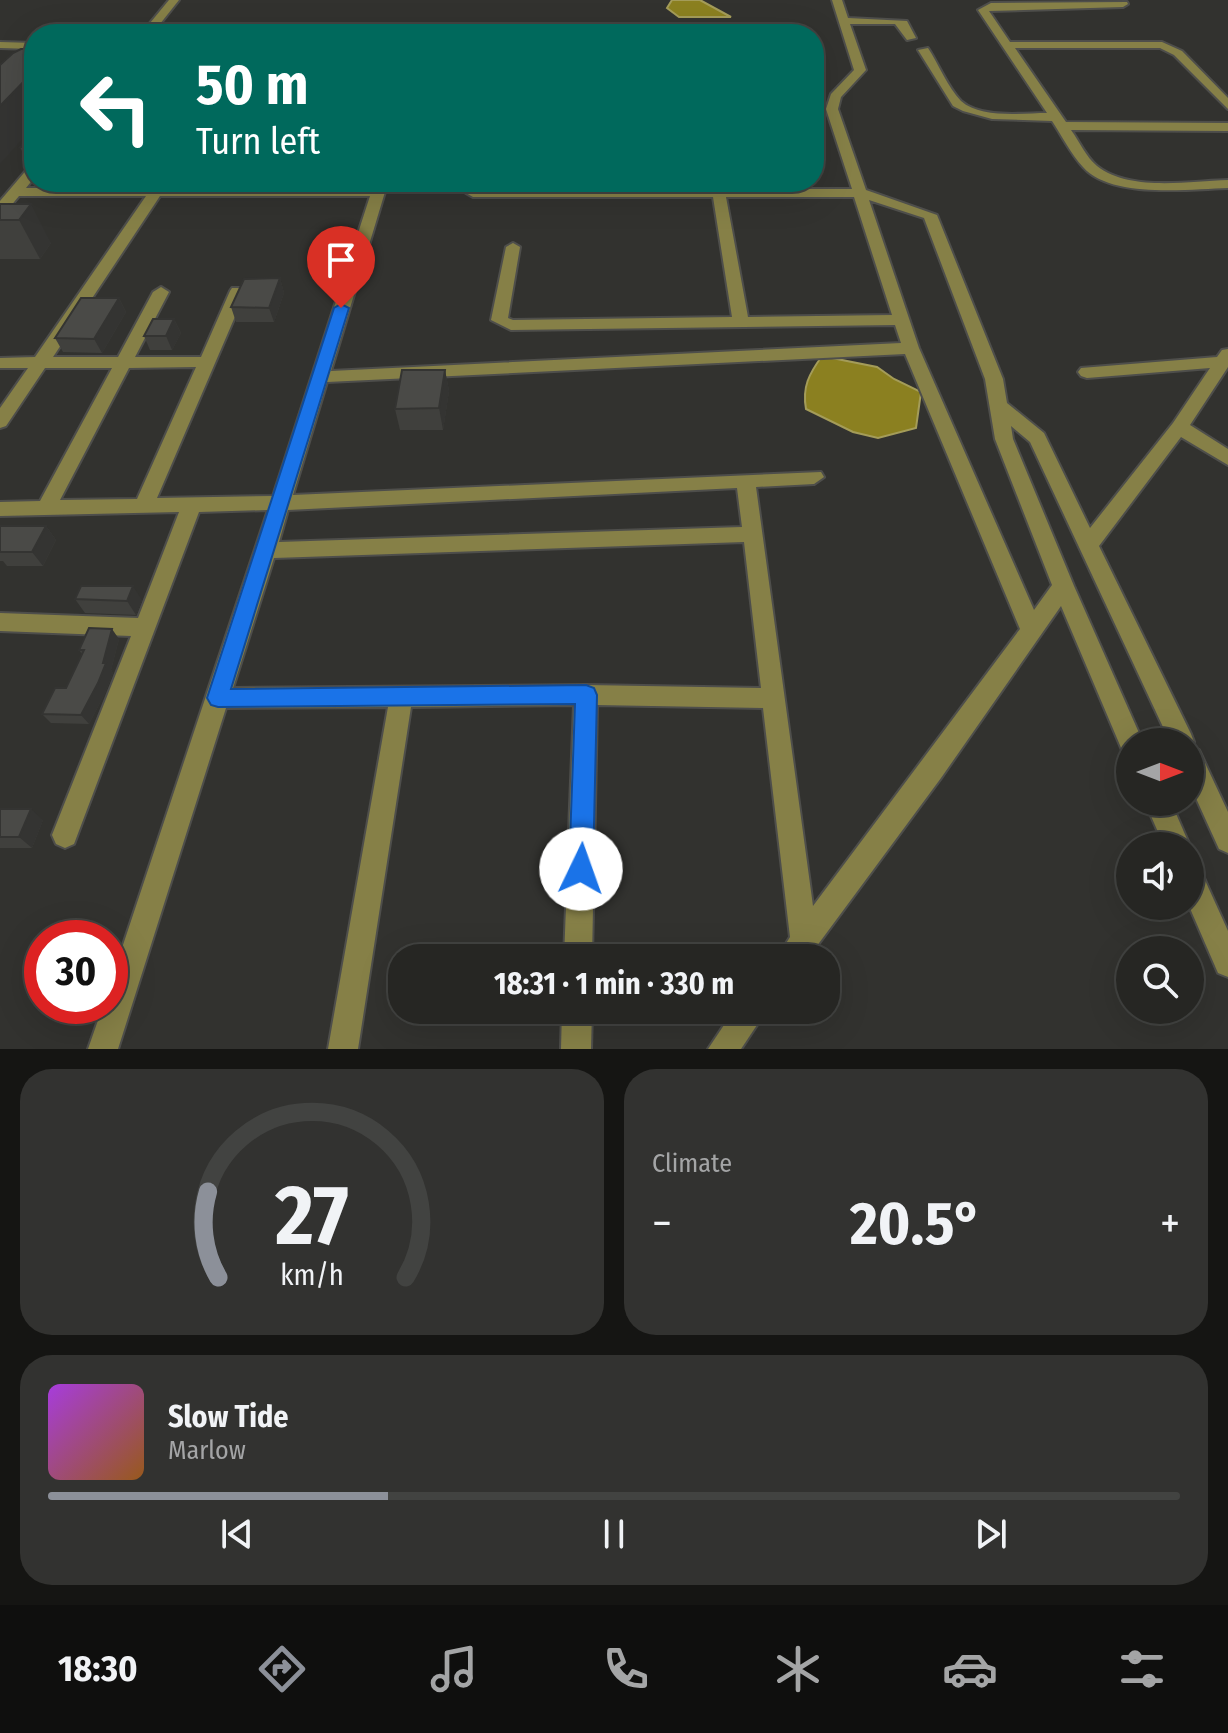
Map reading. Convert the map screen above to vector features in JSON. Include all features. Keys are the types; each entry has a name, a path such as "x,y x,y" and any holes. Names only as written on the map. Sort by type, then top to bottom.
{"street":[{"path":"154,24 174,0"},
{"path":"837,0 860,70 853,81 839,90 832,101 832,109 911,348 1031,629"},
{"path":"1123,4 986,7 983,13 1089,166 1100,176 1112,181 1228,184"},
{"path":"844,21 896,21 903,23 911,38"},
{"path":"0,45 24,46"},
{"path":"1006,45 1162,45 1178,53 1228,105"},
{"path":"924,50 963,108 1059,122 1228,127"},
{"path":"0,210 24,182"},
{"path":"16,192 24,192"},
{"path":"0,422 156,192"},
{"path":"103,1049 266,550 377,192"},
{"path":"473,193 861,193 930,215 994,379 1004,439 1125,728"},
{"path":"719,194 741,323"},
{"path":"513,247 499,314 499,320 503,323 901,320"},
{"path":"144,506 238,291"},
{"path":"46,508 161,292"},
{"path":"319,377 911,348"},
{"path":"1090,542 1179,427 1226,358"},
{"path":"1087,372 1226,358"},
{"path":"0,363 207,362"},
{"path":"999,406 1037,438 1090,542 1176,728"},
{"path":"1179,427 1228,458"},
{"path":"0,509 280,503 814,477"},
{"path":"746,481 773,698 797,944"},
{"path":"65,835 192,505"},
{"path":"266,550 753,534"},
{"path":"801,944 932,770 1063,586"},
{"path":"0,622 145,627"},
{"path":"218,698 586,695 773,698"},
{"path":"578,944 586,695"},
{"path":"343,1049 401,697"},
{"path":"1204,788 1228,840"},
{"path":"1204,908 1228,963"},
{"path":"576,1049 577,1024"},
{"path":"723,1049 742,1024"}],"shaded area":[{"path":"672,0 700,0 731,17 679,17 667,8"},
{"path":"822,356 877,367 921,392 916,428 878,438 853,432 806,409 808,381"}],"building":[{"path":"24,49 24,81 0,106 0,65 13,53"},
{"path":"0,204 31,204 19,220 0,220"},
{"path":"280,278 269,308 231,307 244,279"},
{"path":"81,298 119,298 94,339 55,338"},
{"path":"153,319 174,319 166,336 144,336"},
{"path":"402,370 445,370 439,408 395,409"},
{"path":"0,526 46,526 32,552 0,552"},
{"path":"81,586 133,586 127,601 75,599"},
{"path":"89,628 112,629 103,663 106,663 81,715 42,714 55,688 66,688 84,650 79,650"},
{"path":"0,809 31,809 19,837 0,837"}],"route":[{"path":"341,308 218,698 586,695 581,869"}]}
